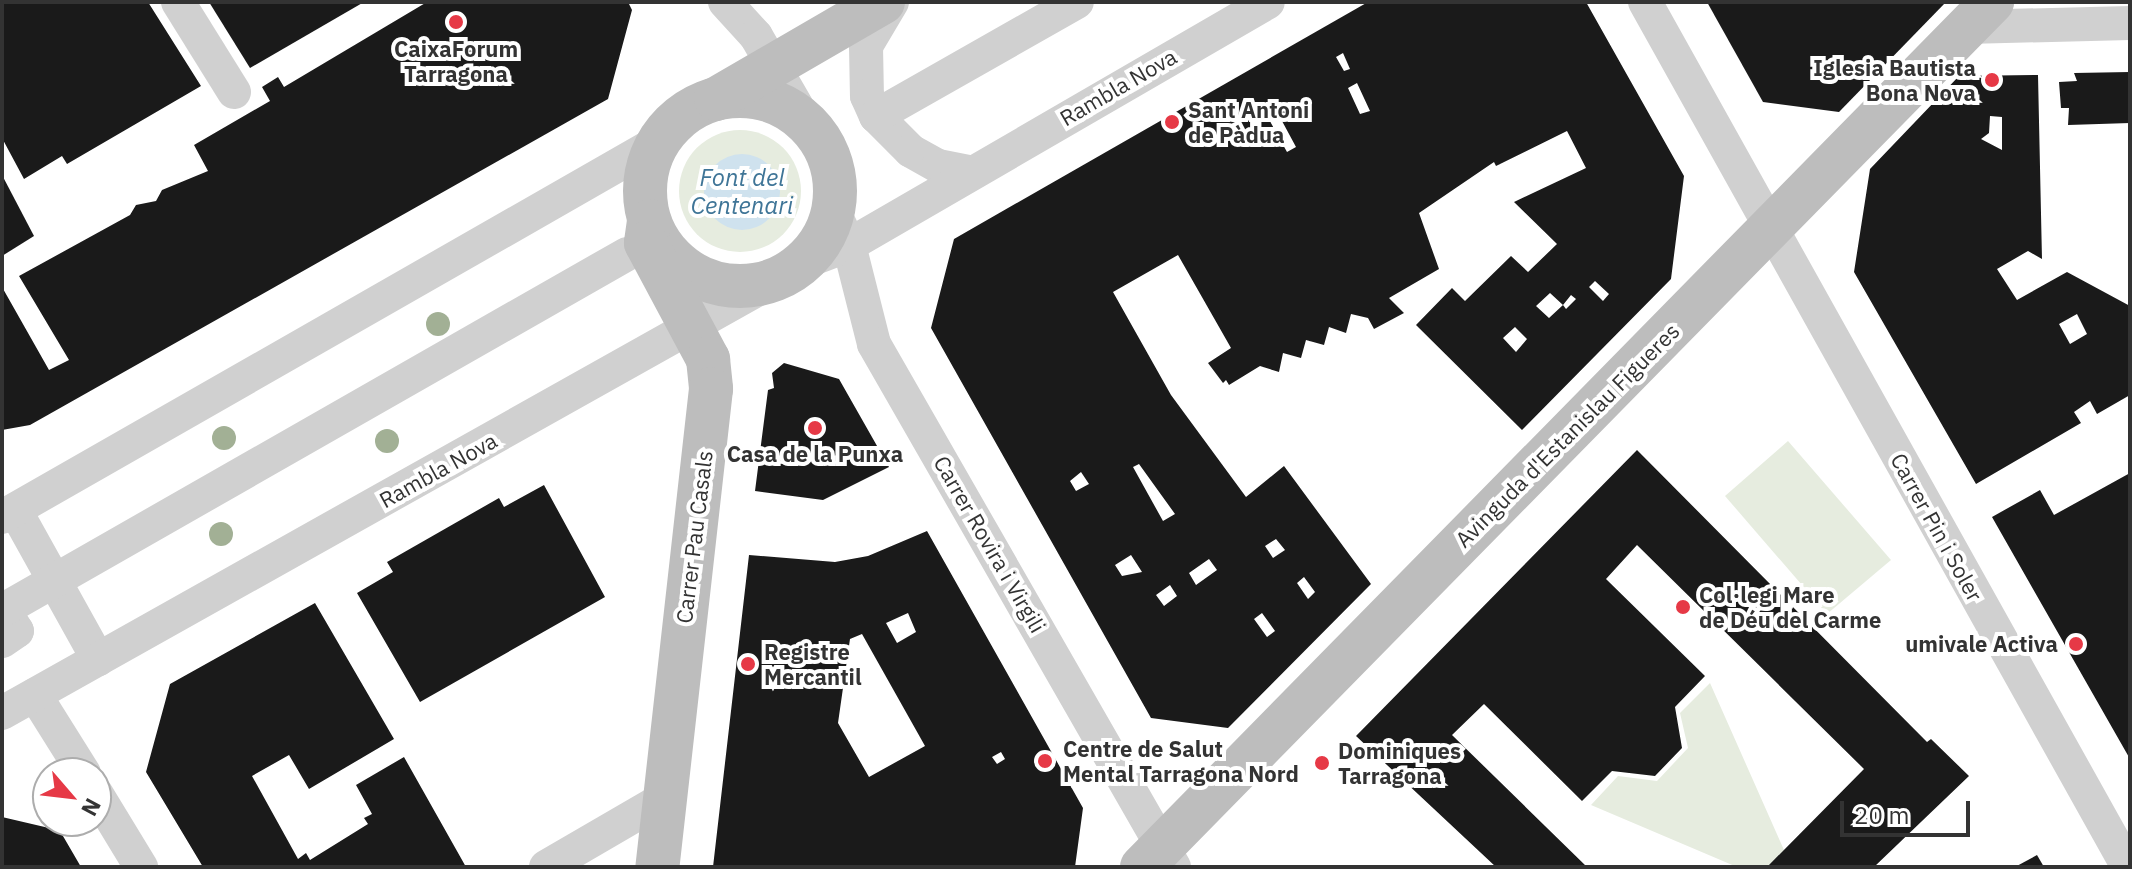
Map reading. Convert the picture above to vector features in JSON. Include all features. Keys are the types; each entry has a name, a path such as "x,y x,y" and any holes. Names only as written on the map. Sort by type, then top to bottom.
{"main road":[{"path":"716,99 765,50 883,2"},
{"name":"Avinguda d'Estanislau Figueres","path":"1160,860 1979,15"},
{"path":"716,99 759,99 780,105 807,124 831,164 841,228 822,239 789,271 747,286 717,284 689,272 638,238 644,195 658,142 693,108 716,99"},
{"name":"Carrer Pau Casals","path":"638,238 646,243 708,359 711,389 657,867"}],"street":[{"path":"178,2 234,92"},
{"path":"725,2 765,50 807,124"},
{"path":"760,2 765,50"},
{"path":"892,2 865,57 867,96 876,116 911,151 938,166 968,172"},
{"path":"876,116 1077,2"},
{"name":"Rambla Nova","path":"841,228 968,172 1268,2"},
{"name":"Carrer Pin i Soler","path":"1645,2 2128,867"},
{"path":"1979,15 2130,23"},
{"path":"98,659 55,581 8,514 658,142"},
{"name":"Carrer Rovira i Virgili","path":"841,228 874,344 1160,860"},
{"path":"2,619 55,581 638,238"},
{"name":"Rambla Nova","path":"2,713 789,271"},
{"path":"35,695 74,757"},
{"path":"546,867 663,799"},
{"path":"112,819 141,867"}],"shaded area":[{"path":"740,130 763,135 783,148 796,168 801,191 796,214 783,234 763,247 740,252 717,247 697,234 684,214 679,191 684,168 697,148 717,135"},
{"path":"1788,441 1891,560 1827,614 1725,496"},
{"path":"1710,683 1784,850 1767,867 1737,867 1591,805 1618,776 1657,781 1688,748 1680,713"}],"water":[{"name":"Font del Centenari","path":"742,154 756,157 769,165 777,178 780,192 777,206 769,219 756,227 742,230 728,227 715,219 707,206 704,192 707,178 715,165 728,157"}],"building":[{"path":"2,2 148,2 201,86 67,164 62,156 24,179 2,138"},
{"path":"209,2 364,2 250,68"},
{"path":"427,2 628,2 632,10 608,99 30,425 2,430 2,287 49,370 69,360 19,276 130,215 136,205 156,201 162,190 208,171 194,145 270,101 262,87 278,77 284,87"},
{"path":"1368,2 1586,2 1684,176 1671,279 1522,430 1416,325 1452,288 1465,301 1511,256 1528,272 1557,244 1514,202 1586,168 1567,131 1496,166 1494,162 1419,213 1439,269 1389,298 1404,313 1374,329 1368,318 1351,314 1346,333 1329,327 1324,345 1306,340 1301,358 1283,353 1279,372 1260,366 1229,385 1226,380 1223,383 1208,363 1231,348 1178,255 1113,292 1171,395 1246,497 1284,466 1371,584 1228,728 1151,718 931,328 954,239","holes":["1343,53 1350,69 1344,71 1336,57","1357,83 1370,111 1360,114 1348,88","1275,108 1296,147 1287,152 1266,114","1595,281 1609,294 1603,301 1589,287","1550,293 1563,305 1549,318 1536,306","1571,295 1576,299 1566,309 1563,305","1515,327 1527,339 1516,352 1503,338","1139,464 1175,514 1163,521 1133,467","1081,472 1089,484 1076,491 1070,481","1276,539 1285,550 1273,558 1265,546","1131,555 1142,572 1122,576 1115,565","1209,559 1217,570 1196,585 1189,573","1304,577 1315,592 1308,599 1297,583","1170,585 1177,596 1164,606 1156,595","1262,613 1275,631 1267,637 1254,619"]},
{"path":"1707,2 1946,2 1839,112 1763,102"},
{"path":"2130,72 2130,123 2068,125 2069,108 2061,108 2059,82 2077,81 2074,73"},
{"path":"2038,75 2042,259 2028,251 1997,269 2017,300 2067,272 2130,306 2130,395 2097,414 2090,401 2074,412 2081,423 1976,484 1854,272 1870,169 1959,76","holes":["1990,116 2002,117 2002,150 1981,139 1989,133","2077,314 2087,334 2070,344 2059,324"]},
{"path":"2,175 34,236 2,256"},
{"name":"Casa de la Punxa","path":"784,363 839,379 889,467 823,500 755,491 768,390 774,388 772,373"},
{"path":"1637,450 1927,742 1931,739 1969,776 1874,867 1767,867 1864,769 1637,545 1606,579 1705,676 1675,707 1682,748 1655,776 1612,771 1582,801 1484,704 1452,735 1587,867 1496,867 1356,736"},
{"path":"2130,473 2130,759 1992,517 2040,490 2054,515"},
{"path":"544,485 605,597 420,702 357,593 393,572 387,562 499,498 504,507"},
{"path":"927,531 1083,808 1075,867 713,867 749,555 835,562 868,556","holes":["908,613 916,632 897,643 886,623","862,634 925,746 869,777 838,723 850,639","1001,752 1005,759 997,764 992,757"]},
{"path":"315,603 394,739 309,789 289,755 252,776 298,859 306,853 310,860 368,824 364,818 372,814 356,785 404,757 466,867 203,867 146,772 170,684"},
{"path":"2,817 32,824 32,837 64,837 81,867 2,867"},
{"path":"2037,855 2044,867 2015,867"}],"place":[{"name":"CaixaForum Tarragona","path":"456,22"},
{"name":"Iglesia Bautista Bona Nova","path":"1992,80"},
{"name":"Sant Antoni de Pàdua","path":"1172,122"},
{"name":"Casa de la Punxa","path":"815,428"},
{"name":"Col·legi Mare de Déu del Carme","path":"1683,607"},
{"name":"umivale Activa","path":"2076,644"},
{"name":"Registre Mercantil","path":"748,664"},
{"name":"Centre de Salut Mental Tarragona Nord","path":"1045,761"},
{"name":"Dominiques Tarragona","path":"1322,763"}]}
